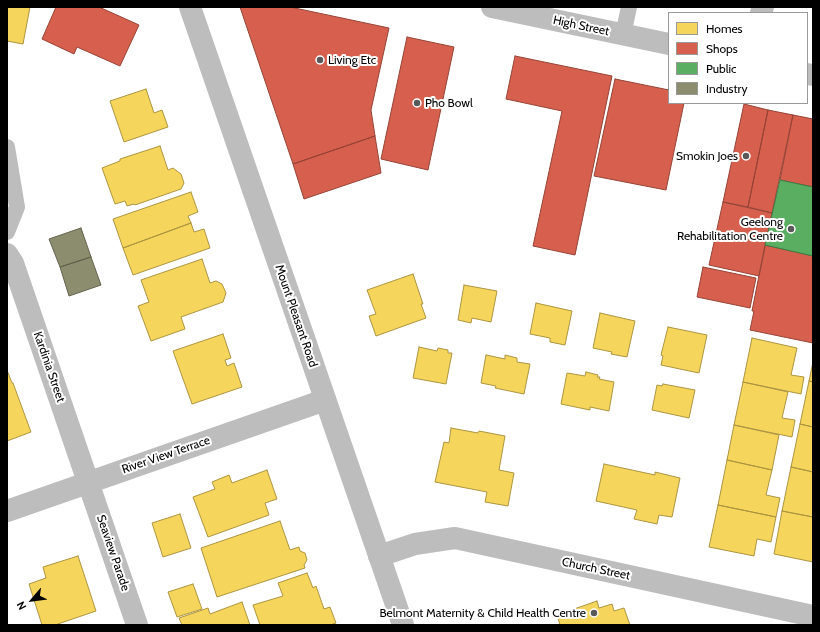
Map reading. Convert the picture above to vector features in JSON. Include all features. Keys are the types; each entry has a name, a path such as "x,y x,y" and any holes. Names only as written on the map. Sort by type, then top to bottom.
{"street":[{"name":"Mount Pleasant Road","path":"190,7 403,625"},
{"name":"High Street","path":"492,7 668,44"},
{"name":"Kardinia Street","path":"7,254 13,263 89,482"},
{"name":"River View Terrace","path":"7,511 325,400"},
{"name":"Seaview Parade","path":"89,482 137,625"},
{"name":"Church Street","path":"379,556 415,544 455,538 813,616"}],"lane":[{"path":"623,35 629,7"},
{"path":"7,147 17,207 7,232"}],"building: Homes":[{"path":"7,7 30,7 23,44 7,41"},
{"path":"146,89 154,113 162,110 168,127 124,142 110,101"},
{"path":"160,146 168,170 173,168 181,174 184,183 181,189 135,205 127,206 125,201 115,204 102,168 120,161 120,159"},
{"path":"191,192 198,212 188,216 191,223 123,248 113,219"},
{"path":"191,223 194,232 204,229 210,248 133,275 123,248"},
{"path":"202,259 210,283 216,281 222,284 226,293 223,302 181,317 185,329 151,341 138,306 149,302 141,280"},
{"path":"413,274 426,318 376,336 369,316 376,314 367,290"},
{"path":"464,285 497,291 491,322 472,318 471,323 458,320"},
{"path":"536,303 572,311 565,345 550,342 550,338 530,334"},
{"path":"600,313 635,321 627,357 593,348"},
{"path":"668,327 707,335 699,373 661,365 663,356 661,355"},
{"path":"223,334 231,358 225,360 227,366 234,363 242,387 192,404 173,351"},
{"path":"752,338 797,348 791,375 804,377 801,394 743,382"},
{"path":"419,347 437,351 438,348 448,350 448,353 452,353 446,384 413,378"},
{"path":"486,355 505,359 505,355 517,358 517,362 530,364 524,394 495,388 496,386 481,383"},
{"path":"813,362 813,382 809,381"},
{"path":"7,370 31,432 7,441"},
{"path":"586,372 598,375 597,377 600,377 599,379 614,382 609,411 590,407 590,410 561,404 567,373 585,376"},
{"path":"809,381 813,382 813,427 800,424"},
{"path":"743,382 788,392 782,418 795,420 792,437 734,425"},
{"path":"663,384 695,390 689,418 652,410 657,385 662,386"},
{"path":"800,424 813,427 813,472 791,467"},
{"path":"734,425 779,435 772,470 727,460"},
{"path":"451,428 505,436 499,470 514,473 508,506 485,502 487,492 435,482 444,442 449,443"},
{"path":"727,460 772,470 766,495 780,498 776,517 718,505"},
{"path":"604,464 655,475 655,472 680,478 672,517 659,515 657,524 634,519 637,510 596,501"},
{"path":"791,467 813,472 813,517 782,511"},
{"path":"267,470 277,499 265,503 269,515 208,537 193,497 215,489 212,482 229,475 232,483"},
{"path":"718,505 776,517 771,542 757,539 754,556 709,547"},
{"path":"782,511 813,517 813,562 774,554"},
{"path":"180,514 191,548 163,557 152,523"},
{"path":"280,521 290,550 299,547 300,551 305,553 307,560 304,565 305,568 217,597 201,548"},
{"path":"78,556 96,611 55,625 42,625 29,584 46,578 43,567"},
{"path":"307,573 313,588 316,586 324,609 330,607 336,623 330,625 260,625 253,605 283,596 278,583"},
{"path":"193,584 202,609 177,617 168,592"},
{"name":"Belmont Maternity & Child Health Centre","path":"597,601 599,608 612,604 614,611 624,608 630,625 560,625 557,615"},
{"path":"242,602 250,625 182,625 179,618 208,608 210,614"}],"building: Shops":[{"path":"56,7 99,7 139,25 120,66 77,47 74,54 42,39"},
{"name":"Living Etc","path":"240,7 290,7 389,28 371,110 375,136 293,164"},
{"name":"Pho Bowl","path":"407,37 454,47 428,170 381,159"},
{"path":"515,56 612,76 575,255 533,246 562,111 506,99"},
{"path":"615,79 668,90 668,104 684,104 666,190 594,176"},
{"name":"Smokin Joes","path":"744,104 768,110 748,207 723,202"},
{"path":"768,110 793,115 772,213 748,207"},
{"path":"793,115 813,119 813,187 780,180"},
{"path":"375,136 381,173 304,199 293,164"},
{"path":"723,202 772,213 759,276 709,265"},
{"path":"765,245 813,256 813,343 750,330 754,311 752,311"},
{"path":"703,267 756,278 750,308 697,297"}],"building: Public":[{"name":"Geelong Rehabilitation Centre","path":"780,180 813,187 813,256 765,245"}],"building: Industry":[{"path":"81,228 91,257 60,267 49,239"},
{"path":"91,257 101,285 69,296 60,267"}],"place":[{"name":"Living Etc","path":"320,60"},
{"name":"Pho Bowl","path":"417,103"},
{"name":"Smokin Joes","path":"746,156"},
{"name":"Geelong Rehabilitation Centre","path":"791,229"},
{"name":"Belmont Maternity & Child Health Centre","path":"594,613"}]}
